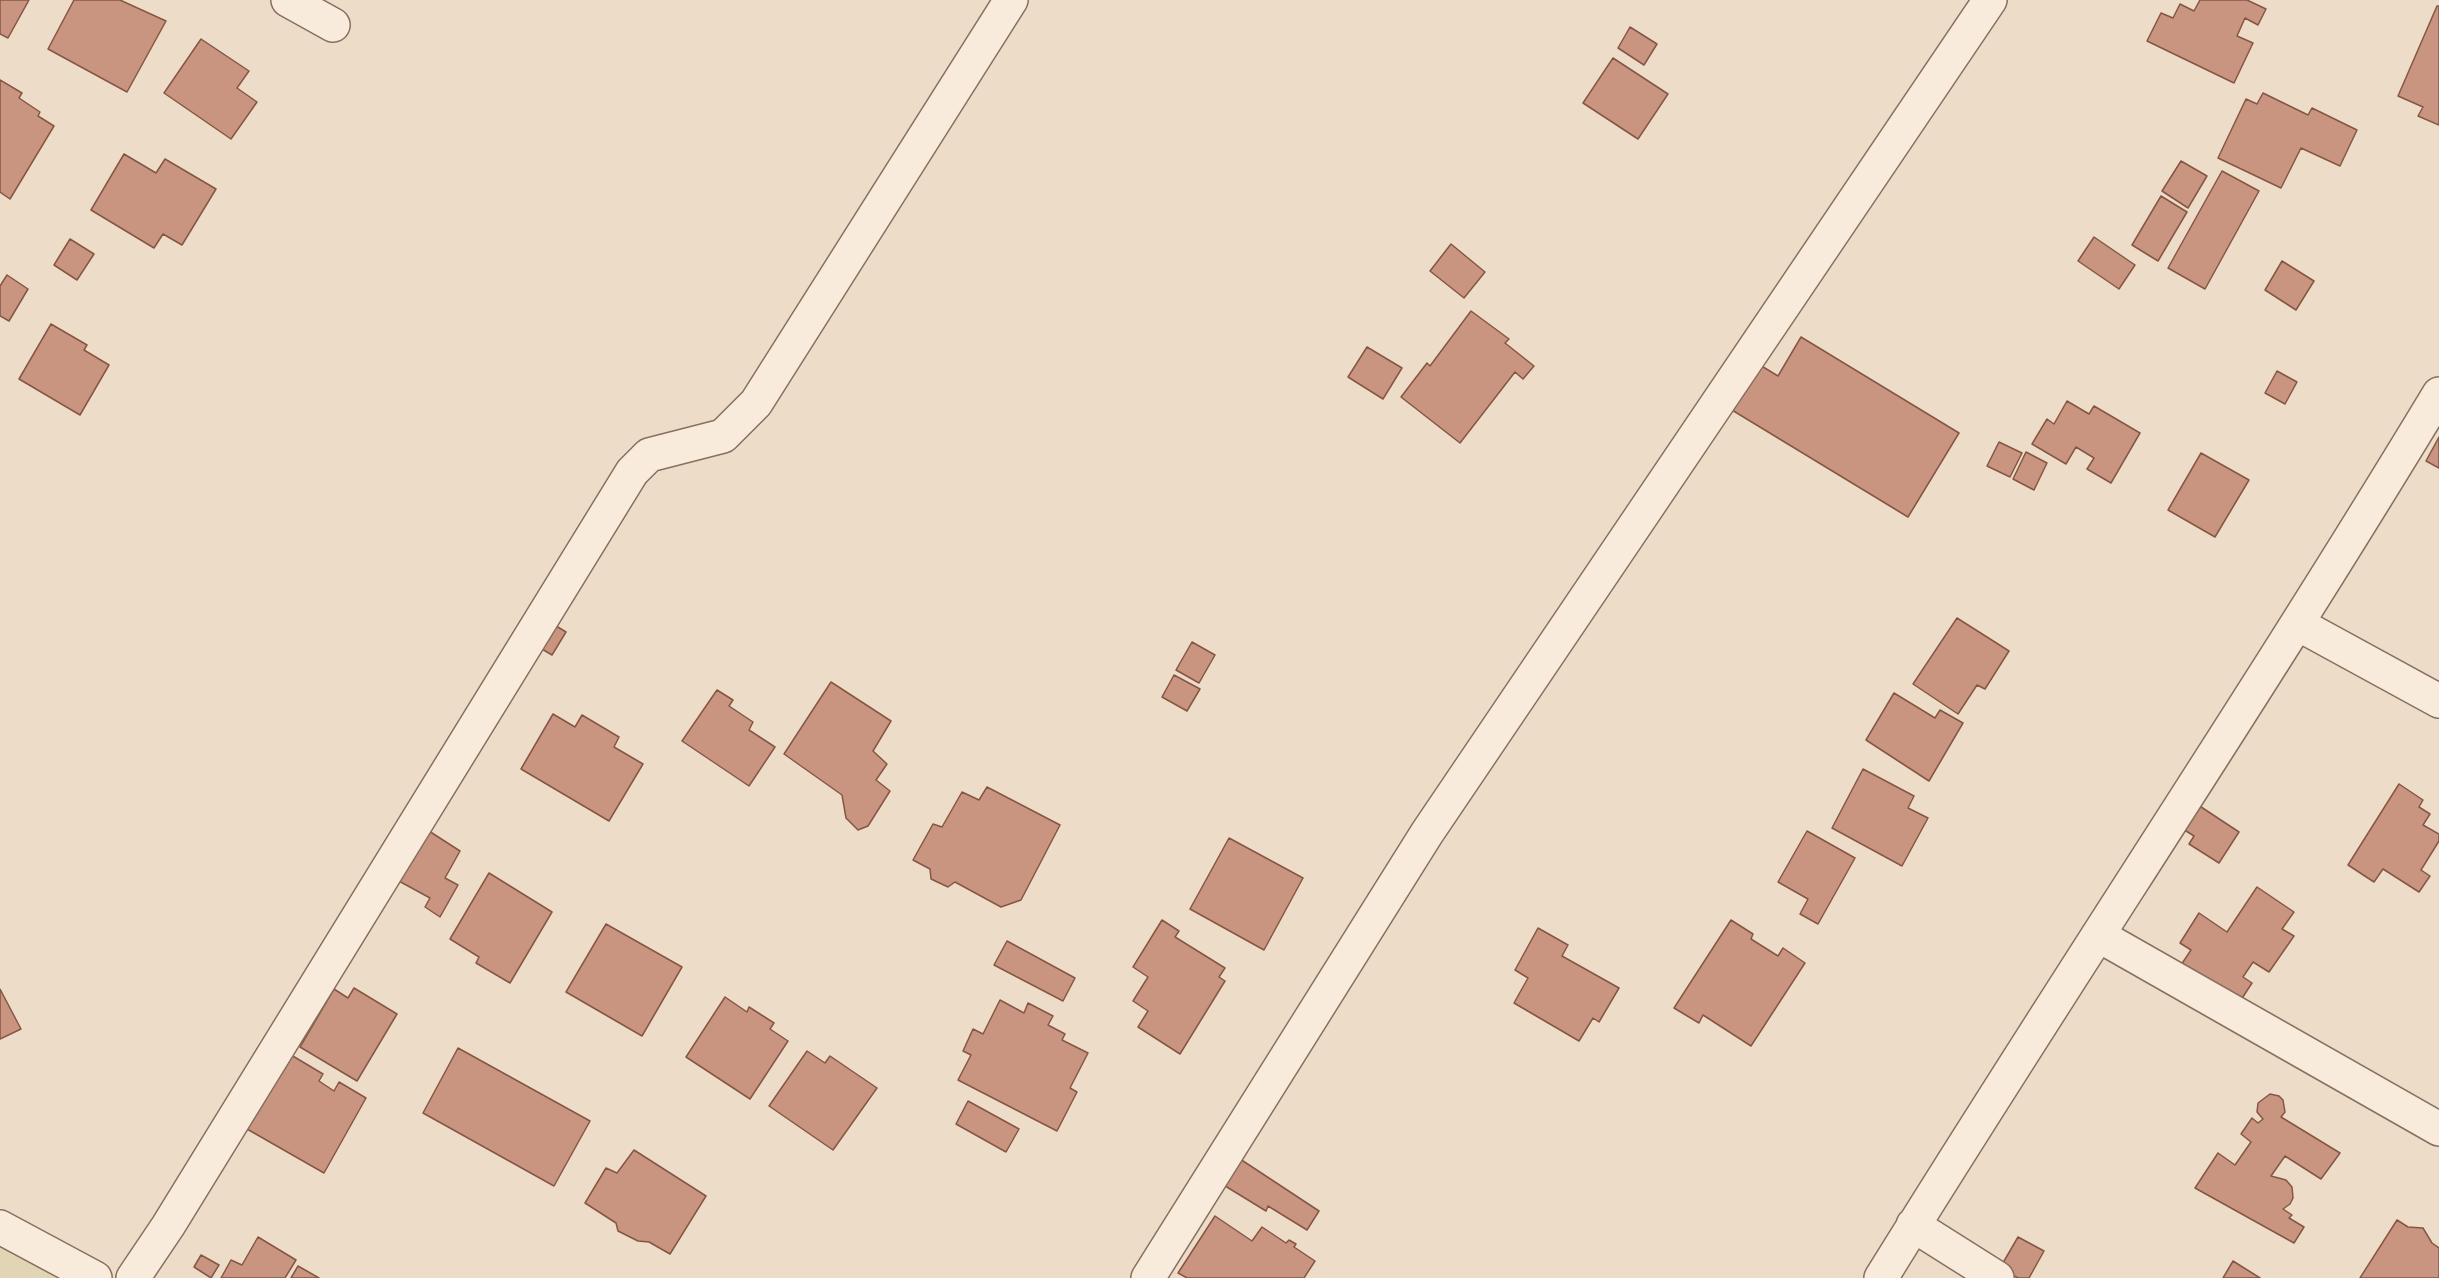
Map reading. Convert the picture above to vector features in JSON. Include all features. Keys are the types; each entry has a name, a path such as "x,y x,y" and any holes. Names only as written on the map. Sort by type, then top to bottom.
{"street":[{"path":"288,0 333,26"},
{"path":"133,1278 193,1186 632,472 650,454 723,436 756,403 1011,0"},
{"path":"1148,1278 1427,833 1990,0"},
{"path":"1881,1278 2298,624 2439,394"},
{"path":"2298,624 2439,701"},
{"path":"2098,935 2439,1129"},
{"path":"1913,1225 1997,1278"},
{"path":"0,1227 95,1278"}],"shaded area":[{"path":"0,1220 107,1278 0,1278"}],"building":[{"path":"0,0 29,0 8,38 0,34"},
{"path":"74,0 120,0 166,21 127,92 48,49"},
{"path":"2200,0 2247,0 2266,9 2258,25 2245,18 2237,36 2253,43 2234,83 2147,41 2161,13 2173,18 2180,4 2194,11"},
{"path":"2437,6 2439,6 2439,125 2418,116 2423,107 2398,96"},
{"path":"1630,27 1657,44 1644,65 1618,48"},
{"path":"201,39 249,71 237,88 257,102 231,139 164,93"},
{"path":"1613,58 1668,94 1638,139 1583,103"},
{"path":"0,80 22,93 19,98 40,112 38,116 54,126 10,199 0,192"},
{"path":"2263,93 2308,115 2312,108 2357,130 2340,166 2301,148 2281,188 2218,158 2246,99 2257,104"},
{"path":"124,154 156,173 165,159 216,189 182,245 163,234 154,248 91,210"},
{"path":"2181,161 2207,176 2188,208 2162,191"},
{"path":"2222,171 2259,191 2205,289 2168,268"},
{"path":"2161,196 2187,212 2158,261 2132,245"},
{"path":"2094,237 2135,265 2119,289 2078,261"},
{"path":"70,239 94,254 77,280 54,265"},
{"path":"1451,244 1485,272 1464,298 1430,271"},
{"path":"2282,261 2314,281 2296,310 2265,290"},
{"path":"7,275 28,289 9,321 0,316 0,286"},
{"path":"1471,311 1509,339 1505,343 1534,366 1523,379 1515,372 1460,443 1401,397 1427,363 1430,366"},
{"path":"51,324 87,345 84,350 109,365 80,415 19,379"},
{"path":"1801,337 1959,433 1908,517 1722,404 1750,359 1778,376"},
{"path":"1367,347 1402,368 1383,399 1348,377"},
{"path":"2277,371 2297,382 2285,404 2265,393"},
{"path":"2067,401 2089,414 2094,406 2140,433 2111,483 2087,469 2094,458 2076,447 2066,464 2032,444 2047,419 2054,424"},
{"path":"2439,437 2439,468 2426,461"},
{"path":"1999,442 2022,453 2010,477 1987,466"},
{"path":"2026,452 2047,463 2034,490 2013,479"},
{"path":"2201,453 2249,480 2215,537 2168,510"},
{"path":"540,616 566,632 552,655 525,639"},
{"path":"1957,618 2009,651 1985,689 1977,685 1958,714 1913,684"},
{"path":"1192,642 1215,655 1199,683 1176,670"},
{"path":"1174,675 1200,689 1187,711 1162,697"},
{"path":"831,682 891,721 873,751 887,764 876,780 890,791 868,826 858,830 846,818 842,795 784,754"},
{"path":"717,690 733,700 729,706 753,722 749,730 775,747 749,786 682,741"},
{"path":"1894,693 1935,718 1940,710 1963,723 1929,781 1866,740"},
{"path":"553,714 575,727 582,715 619,737 614,747 643,764 609,821 521,769"},
{"path":"1863,769 1914,796 1908,808 1928,818 1902,866 1832,828"},
{"path":"2399,784 2423,800 2419,807 2430,814 2423,825 2439,834 2439,841 2421,870 2430,876 2419,892 2383,869 2374,882 2348,865"},
{"path":"987,787 1060,825 1021,900 1001,907 955,882 948,887 931,879 930,869 913,860 933,824 942,827 962,792 979,800"},
{"path":"2186,797 2239,832 2219,863 2189,844 2194,836 2170,821"},
{"path":"415,822 460,851 445,878 458,885 440,917 425,907 430,898 386,874"},
{"path":"1807,831 1855,858 1818,924 1800,914 1808,899 1778,882"},
{"path":"1229,838 1303,878 1264,950 1190,909"},
{"path":"489,873 552,912 510,983 476,963 479,957 450,939"},
{"path":"2257,887 2294,912 2282,929 2294,936 2269,972 2253,962 2243,977 2252,983 2237,1006 2179,968 2191,950 2180,943 2199,913 2227,932"},
{"path":"1162,920 1179,931 1175,937 1225,968 1219,977 1225,981 1180,1054 1138,1027 1148,1011 1133,1001 1148,977 1133,967"},
{"path":"1731,920 1753,934 1751,939 1778,956 1783,948 1805,963 1751,1046 1703,1015 1699,1023 1674,1008"},
{"path":"606,924 682,967 642,1036 566,992"},
{"path":"1538,928 1568,945 1562,956 1619,988 1599,1022 1593,1018 1579,1041 1514,1003 1528,978 1515,970"},
{"path":"1007,941 1075,978 1063,1001 994,965"},
{"path":"354,988 397,1014 357,1081 300,1047 334,989 348,998"},
{"path":"0,989 21,1029 0,1039"},
{"path":"725,997 747,1012 749,1007 774,1023 770,1029 788,1041 750,1099 686,1057"},
{"path":"1000,1000 1024,1013 1028,1003 1053,1016 1048,1025 1065,1034 1062,1040 1088,1053 1070,1088 1077,1092 1057,1131 958,1080 971,1055 963,1051 973,1029 983,1034"},
{"path":"276,1046 323,1074 319,1081 334,1091 339,1082 366,1098 324,1173 233,1121"},
{"path":"458,1048 590,1121 554,1186 423,1113"},
{"path":"807,1051 825,1063 830,1056 877,1088 833,1150 769,1106"},
{"path":"2270,1094 2279,1096 2283,1100 2285,1112 2281,1117 2340,1153 2321,1179 2285,1156 2271,1176 2286,1180 2292,1187 2293,1198 2290,1204 2283,1209 2292,1215 2289,1218 2304,1227 2294,1243 2195,1188 2218,1153 2235,1165 2251,1142 2241,1134 2252,1118 2258,1123 2263,1119 2257,1112 2258,1103"},
{"path":"968,1101 1019,1129 1006,1152 956,1124"},
{"path":"634,1150 706,1196 670,1254 649,1242 638,1241 618,1231 616,1223 585,1203 606,1168 617,1173"},
{"path":"1234,1155 1319,1211 1307,1230 1268,1206 1266,1211 1217,1181"},
{"path":"1215,1216 1252,1241 1262,1227 1286,1243 1289,1240 1296,1244 1294,1247 1315,1261 1304,1278 1187,1278 1178,1273"},
{"path":"2397,1220 2408,1227 2423,1228 2432,1243 2439,1248 2439,1278 2360,1278"},
{"path":"258,1237 296,1260 285,1278 221,1278 231,1260 242,1265"},
{"path":"2018,1237 2044,1251 2029,1278 2018,1278 2000,1268"},
{"path":"201,1255 219,1265 211,1278 194,1267"},
{"path":"2233,1261 2260,1278 2223,1278"},
{"path":"298,1266 319,1278 291,1278"}]}
